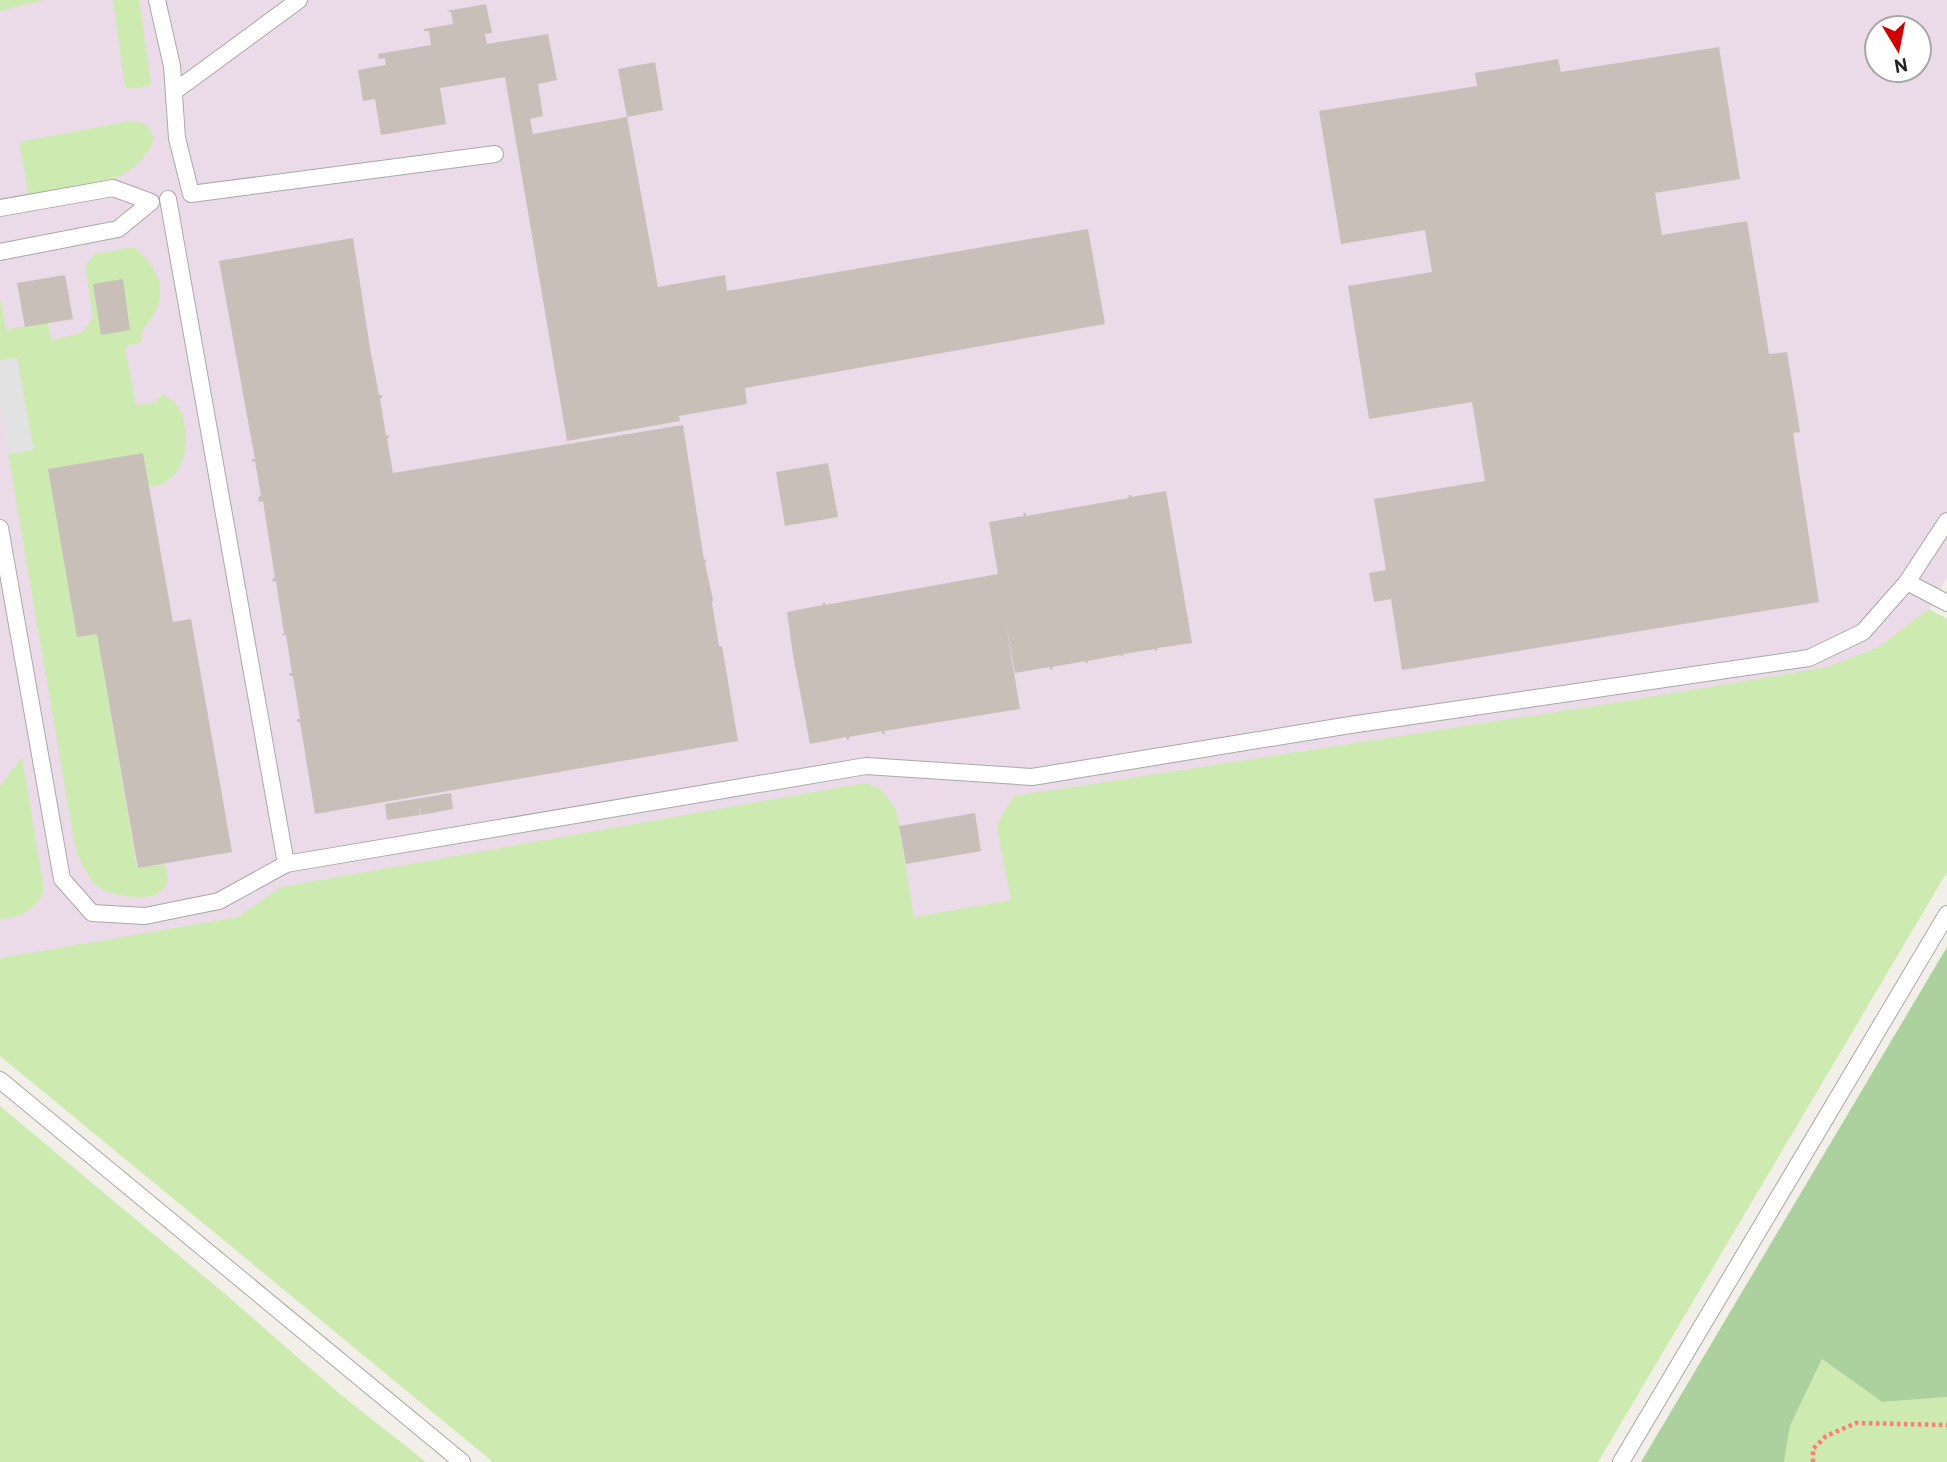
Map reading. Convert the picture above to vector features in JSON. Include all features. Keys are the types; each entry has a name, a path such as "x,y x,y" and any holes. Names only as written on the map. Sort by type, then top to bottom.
{"lane":[{"path":"157,0 172,66 177,138 191,194"},
{"path":"175,91 299,0"},
{"path":"0,252 118,229 151,202 191,194 495,154"},
{"path":"0,208 113,188 151,202"},
{"path":"168,199 285,864"},
{"path":"0,528 62,879 92,913 145,916 219,901 285,864 866,766 1032,777 1350,725 1809,658 1863,632 1907,582 1947,521"},
{"path":"1907,582 1947,603"},
{"path":"1621,1462 1947,914"},
{"path":"0,1080 462,1462"}],"path":[{"path":"1813,1462 1813,1449 1826,1436 1856,1423 1947,1425"}],"shaded area":[{"path":"0,0 1947,0 1947,577 1901,660 1034,912 0,991"},
{"path":"17,358 34,450 8,454 0,407 0,360"}],"green space":[{"path":"0,0 44,0 0,11"},
{"path":"113,0 139,0 151,83 148,86 128,89 125,87"},
{"path":"130,121 145,125 154,139 145,155 132,168 118,177 83,188 29,196 19,142"},
{"path":"134,247 153,267 160,288 156,309 141,332 142,342 125,347 136,405 156,402 162,394 174,402 184,422 186,433 184,457 173,476 163,483 149,487 143,453 48,469 77,637 97,634 137,868 165,864 166,885 161,891 144,897 122,896 96,885 86,872 75,847 8,454 33,450 17,358 0,360 0,298 6,329 48,323 51,340 82,333 93,317 85,266 94,254"},
{"path":"1929,609 1947,619 1947,872 1598,1462 493,1462 0,1056 0,958 238,917 281,887 864,783 880,788 896,809 914,917 1011,900 997,829 998,822 1014,796 1620,702 1827,667 1879,647"},
{"path":"22,757 44,890 37,903 27,911 0,919 0,786"},
{"path":"1947,947 1947,1397 1882,1402 1822,1359 1790,1426 1784,1462 1641,1462"},
{"path":"0,1106 224,1293 341,1395 426,1462 0,1462"},
{"path":"1822,1359 1882,1402 1947,1397 1947,1462 1784,1462 1790,1426"}],"building":[{"path":"486,4 492,33 485,34 487,44 548,34 557,80 538,84 543,116 530,119 533,134 627,117 658,287 725,275 727,291 1088,229 1105,324 745,388 747,404 679,416 680,421 567,441 505,77 440,88 446,124 381,135 375,99 363,101 358,70 386,65 385,58 379,59 378,54 431,45 429,31 424,29 453,24 451,12 446,11"},
{"path":"1719,47 1740,179 1655,193 1662,235 1747,221 1769,354 1787,352 1800,432 1793,433 1819,602 1402,670 1391,599 1374,602 1369,573 1386,570 1374,499 1485,481 1472,402 1369,419 1348,286 1432,272 1425,230 1341,244 1319,111 1477,86 1475,73 1558,59 1561,72"},
{"path":"655,62 663,110 627,117 618,69"},
{"path":"353,238 370,348 379,395 382,395 380,398 386,436 389,435 387,438 393,473 683,425 704,560 707,559 705,563 719,646 722,646 738,741 315,814 300,722 297,722 297,719 300,719 293,676 289,673 292,673 286,635 282,635 284,633 276,581 273,582 272,579 275,578 263,501 259,502 258,497 261,496 255,461 252,462 252,459 255,459 219,261"},
{"path":"65,275 73,319 25,327 17,283"},
{"path":"123,279 130,330 101,335 93,284"},
{"path":"143,453 173,622 191,619 232,852 138,868 97,634 77,637 48,469"},
{"path":"828,463 838,517 785,526 776,472"},
{"path":"1166,491 1192,643 1158,648 1156,652 1155,649 1123,654 1123,657 1120,655 1087,661 1088,663 1085,661 1052,667 1050,670 1050,667 1015,673 1005,618 1020,709 884,731 885,734 882,734 882,731 849,737 849,740 846,737 810,744 787,612 823,605 825,602 825,605 998,574 989,522 1024,516 1023,513 1026,513 1026,516 1129,498 1128,495 1131,497"},
{"path":"451,793 453,809 421,815 418,804 420,815 387,820 385,804"},
{"path":"975,813 981,851 906,864 899,826"}]}
